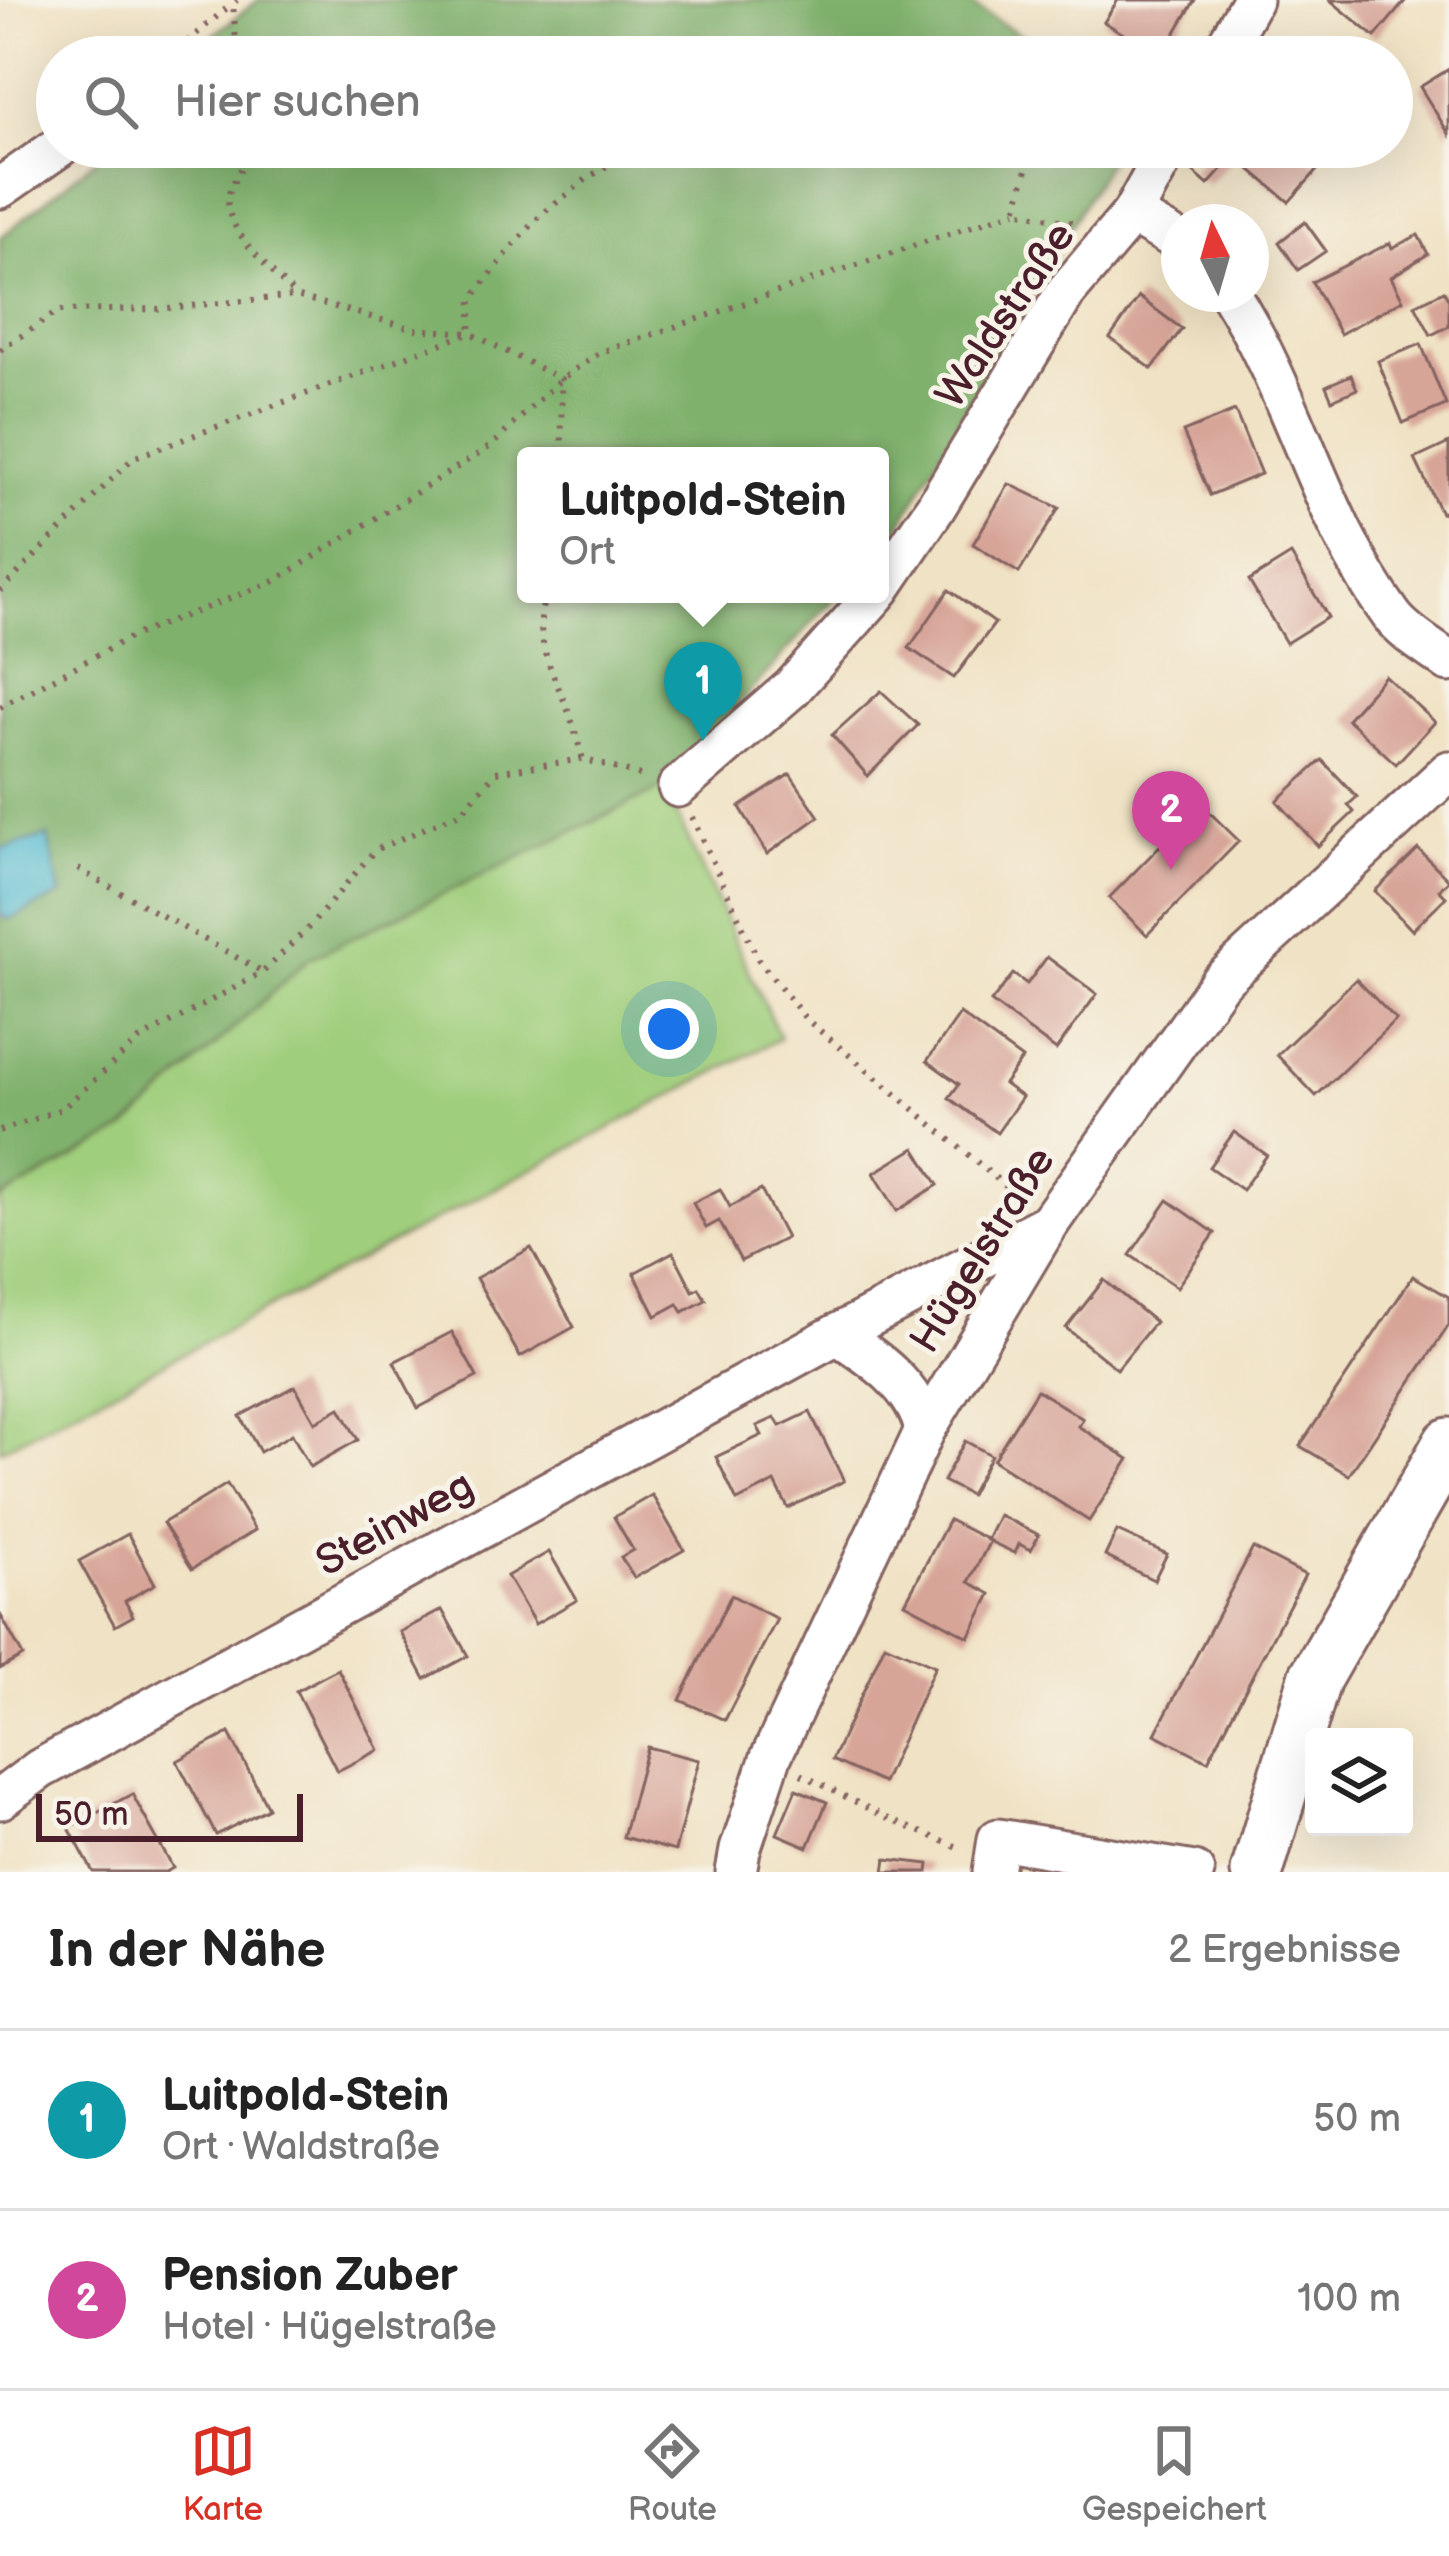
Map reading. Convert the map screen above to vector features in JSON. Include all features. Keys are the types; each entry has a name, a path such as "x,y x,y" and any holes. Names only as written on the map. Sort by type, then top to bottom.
{"main road":[{"path":"1257,1872 1315,1678 1449,1444"}],"street":[{"path":"1232,36 1252,0"},
{"path":"0,188 36,163"},
{"name":"Waldstraße","path":"889,576 1066,292 1124,224 1157,168"},
{"name":"Waldstraße","path":"1124,224 1161,235"},
{"path":"1241,312 1259,340 1340,531 1394,620 1449,662"},
{"name":"Waldstraße","path":"678,788 792,688 868,603"},
{"name":"Hügelstraße","path":"736,1872 771,1757 925,1430 1049,1223 1220,982 1449,771"},
{"name":"Steinweg","path":"0,1799 40,1769 1049,1223"},
{"path":"837,1334 898,1382 920,1407 925,1430"},
{"path":"993,1867 998,1839 1194,1872"}],"path":[{"path":"194,36 234,2"},
{"path":"234,2 236,36"},
{"path":"241,168 227,200 230,218 296,296"},
{"path":"470,333 472,299 526,231 605,168"},
{"path":"1016,211 1027,168"},
{"path":"0,707 135,635 274,581 491,446 562,379 601,352 1016,211 1124,224"},
{"path":"0,350 59,311 157,309 296,296 414,329 470,333 562,379"},
{"path":"0,591 133,458 470,333"},
{"path":"562,379 562,447"},
{"path":"543,603 539,615 548,666 583,759"},
{"path":"0,1130 62,1109 139,1040 263,972 314,923 374,850 463,812 496,772 583,759 678,788 758,959 806,1019 1049,1223"},
{"path":"78,868 263,972"},
{"path":"771,1757 993,1867"}],"green space":[{"path":"258,0 963,0 1022,36 213,36"},
{"path":"85,168 1104,168 902,522 889,537 889,447 517,447 517,603 830,603 664,787 308,959 124,1130 0,1199 0,238"},
{"path":"664,787 780,1038 0,1450 0,1199 124,1130 308,959"}],"water":[{"path":"48,836 61,895 10,919 0,916 0,849"}],"building":[{"path":"1118,0 1195,0 1174,36 1127,36 1104,22"},
{"path":"1330,0 1406,0 1374,36"},
{"path":"1449,69 1449,134 1420,87"},
{"path":"1195,168 1223,168 1208,185 1192,171"},
{"path":"1249,168 1319,168 1289,202"},
{"path":"1305,222 1326,251 1298,270 1279,242"},
{"path":"1418,235 1428,254 1391,277 1403,300 1340,334 1312,282 1390,243 1392,248"},
{"path":"1444,291 1449,300 1449,326 1431,335 1415,305"},
{"path":"1139,297 1182,329 1152,369 1110,338"},
{"path":"1421,344 1446,405 1403,423 1378,361"},
{"path":"1351,375 1357,389 1332,400 1326,386"},
{"path":"1235,411 1261,474 1210,495 1183,432"},
{"path":"1449,443 1449,510 1441,513 1415,459"},
{"path":"1009,484 1059,508 1019,573 973,544"},
{"path":"1291,555 1328,617 1286,643 1249,581"},
{"path":"949,590 995,623 954,678 909,648"},
{"path":"1385,676 1435,722 1396,764 1347,719"},
{"path":"881,691 918,725 868,776 832,735"},
{"path":"1322,760 1357,797 1348,805 1354,812 1318,846 1277,801"},
{"path":"790,774 819,817 767,854 740,807"},
{"path":"1201,804 1239,841 1147,935 1109,898"},
{"path":"1418,849 1449,880 1439,890 1446,897 1412,930 1375,891"},
{"path":"1047,957 1097,994 1056,1050 991,1002 1013,974 1027,984"},
{"path":"1356,979 1396,1020 1316,1096 1277,1055"},
{"path":"960,1014 1022,1059 1004,1084 1022,1097 997,1133 949,1098 959,1084 927,1061"},
{"path":"1234,1132 1267,1155 1242,1190 1209,1167"},
{"path":"915,1148 938,1185 897,1211 874,1173"},
{"path":"720,1189 730,1207 761,1190 786,1238 741,1261 719,1221 706,1228 693,1203"},
{"path":"1168,1200 1215,1233 1177,1287 1130,1255"},
{"path":"531,1248 574,1327 520,1357 476,1278"},
{"path":"673,1252 693,1291 699,1288 706,1300 683,1312 678,1304 656,1316 634,1273"},
{"path":"1413,1276 1449,1297 1449,1325 1349,1475 1300,1446"},
{"path":"1104,1280 1155,1322 1117,1369 1066,1328"},
{"path":"452,1332 477,1377 418,1408 394,1362"},
{"path":"295,1386 315,1422 340,1408 358,1440 310,1467 292,1434 260,1452 240,1416"},
{"path":"1037,1390 1083,1419 1078,1426 1129,1459 1089,1521 993,1460"},
{"path":"810,1412 844,1481 788,1508 775,1482 737,1501 716,1457 762,1435 757,1426 775,1418 780,1426"},
{"path":"965,1441 991,1455 970,1495 943,1481"},
{"path":"227,1484 255,1530 192,1569 163,1523"},
{"path":"652,1495 684,1550 634,1578 621,1557 633,1550 614,1517"},
{"path":"999,1515 1039,1535 1031,1550 1019,1544 1015,1553 987,1540"},
{"path":"949,1520 990,1541 969,1582 991,1594 969,1637 905,1603"},
{"path":"1117,1531 1167,1554 1154,1580 1105,1556"},
{"path":"128,1534 155,1584 125,1601 133,1616 115,1626 79,1561"},
{"path":"1253,1548 1305,1575 1208,1761 1155,1734"},
{"path":"549,1552 577,1600 535,1624 507,1576"},
{"path":"731,1595 777,1619 725,1720 680,1700"},
{"path":"442,1610 468,1656 425,1679 400,1632"},
{"path":"0,1614 23,1656 0,1669"},
{"path":"885,1644 935,1666 883,1783 832,1760"},
{"path":"338,1669 379,1750 337,1771 296,1691"},
{"path":"229,1733 268,1808 216,1835 177,1761"},
{"path":"647,1747 699,1760 675,1851 623,1837"},
{"path":"796,1789 827,1802 808,1847 777,1834"},
{"path":"132,1794 173,1868 166,1872 93,1872 69,1828"},
{"path":"886,1859 929,1864 928,1872 884,1872"}],"place":[{"name":"Luitpold-Stein","path":"703,741"},
{"name":"Pension Zuber","path":"1171,870"}]}
